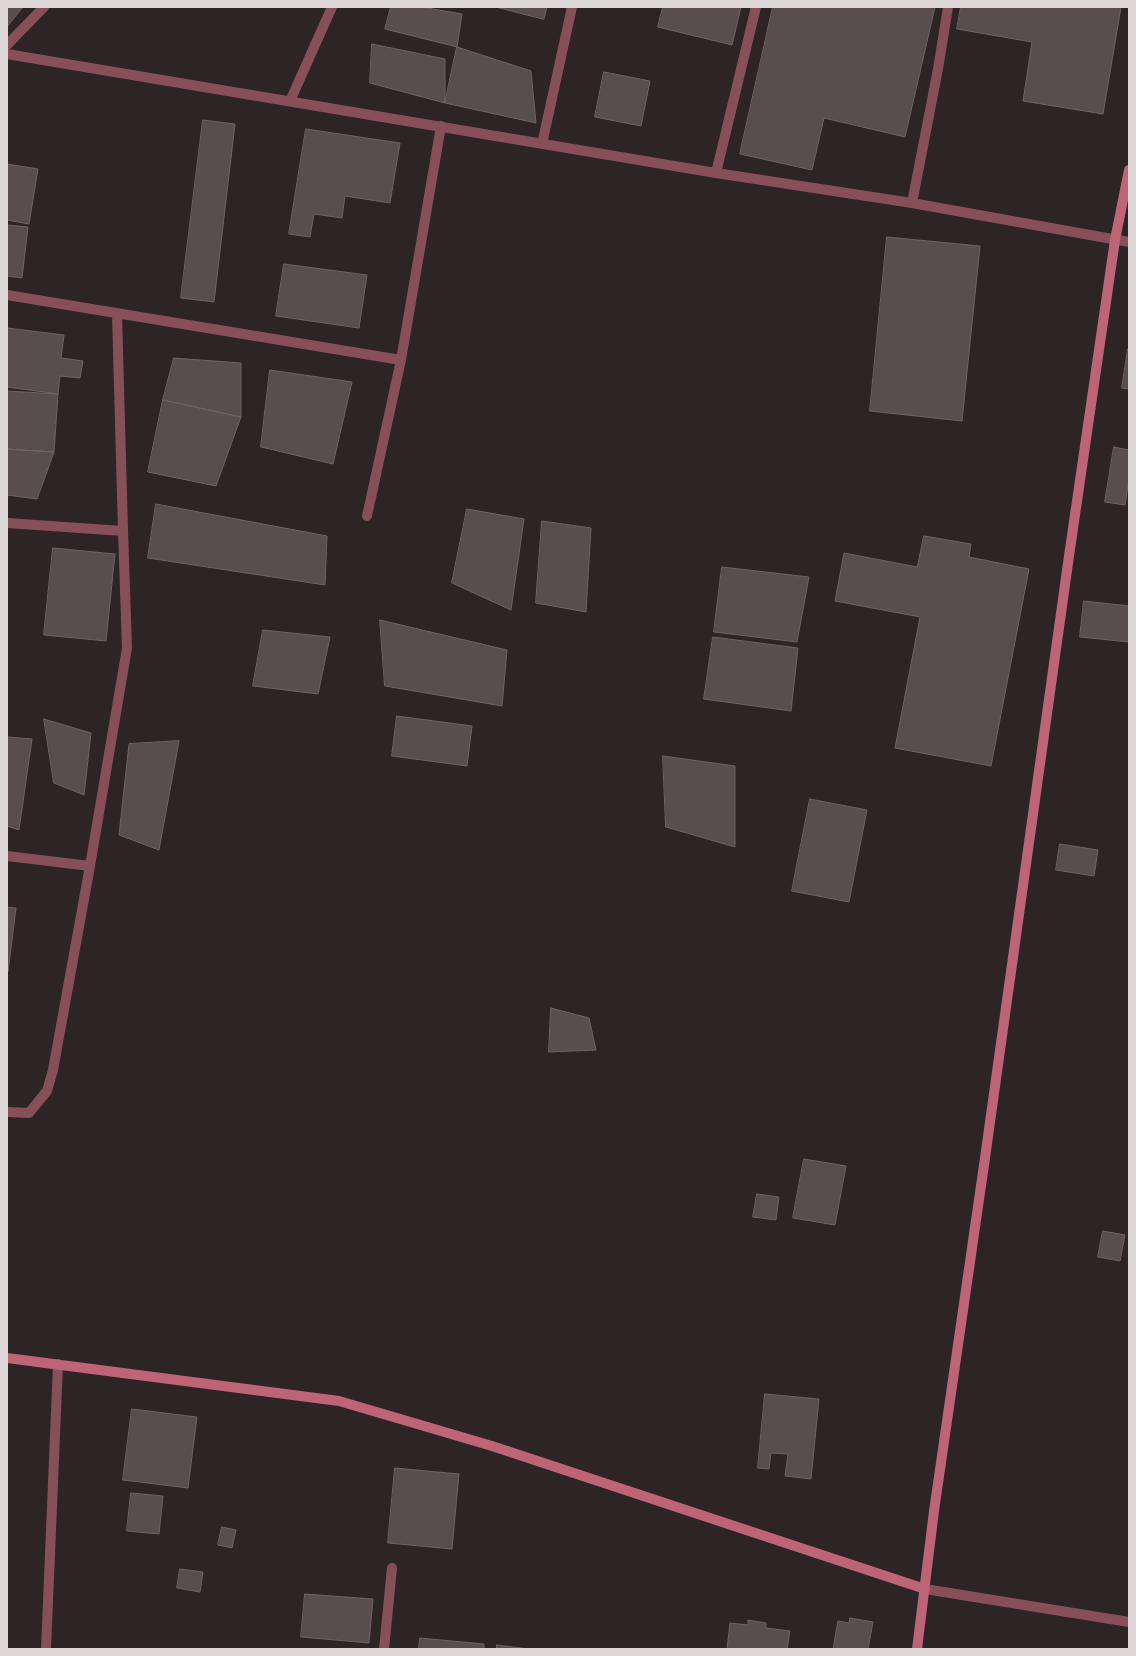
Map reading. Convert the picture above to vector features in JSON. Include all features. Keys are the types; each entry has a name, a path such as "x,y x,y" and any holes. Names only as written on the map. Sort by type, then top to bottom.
{"street":[{"path":"7,45 44,7"},
{"path":"290,101 332,7"},
{"path":"542,144 572,7"},
{"path":"716,173 756,7"},
{"path":"912,203 938,69 948,7"},
{"path":"7,54 716,173 912,203 1129,242"},
{"path":"367,516 401,360 441,126"},
{"path":"916,1649 934,1511 1069,556 1115,240 1129,170"},
{"path":"7,295 401,360"},
{"path":"7,1112 29,1113 46,1091 54,1070 127,648 122,531 117,314"},
{"path":"7,523 122,531"},
{"path":"7,856 90,866"},
{"path":"7,1358 339,1401 492,1446 925,1589 1129,1622"},
{"path":"46,1649 58,1364"},
{"path":"384,1649 392,1568"}],"building":[{"path":"7,7 23,7 7,27"},
{"path":"391,7 421,7 462,14 457,47 385,29"},
{"path":"496,7 547,7 544,19"},
{"path":"663,7 741,7 732,45 658,27"},
{"path":"773,7 935,7 905,137 824,118 812,170 740,154"},
{"path":"961,7 1121,7 1103,114 1023,101 1032,42 957,29"},
{"path":"372,44 445,59 445,103 370,83"},
{"path":"457,47 531,71 536,123 445,103"},
{"path":"604,72 650,81 641,126 595,117"},
{"path":"203,120 235,124 214,302 181,298"},
{"path":"306,129 400,143 390,203 345,196 342,218 314,214 310,237 289,234"},
{"path":"7,164 38,169 29,224 7,220"},
{"path":"7,225 28,227 22,278 7,276"},
{"path":"887,237 980,246 962,421 870,411"},
{"path":"284,264 367,275 359,328 276,316"},
{"path":"7,328 64,335 61,358 83,361 80,378 60,376 58,394 7,387"},
{"path":"1129,349 1129,389 1122,388"},
{"path":"174,358 241,363 241,417 163,400"},
{"path":"270,370 352,382 333,464 261,447"},
{"path":"7,391 58,394 54,452 7,449"},
{"path":"163,400 241,417 216,486 148,472"},
{"path":"1114,447 1129,450 1129,480 1125,505 1105,502"},
{"path":"7,449 54,452 37,499 7,495"},
{"path":"156,504 327,536 325,585 148,558"},
{"path":"467,509 524,519 511,610 452,583"},
{"path":"542,521 591,528 586,612 536,603"},
{"path":"924,536 971,544 969,557 1029,569 991,766 895,748 920,617 835,601 844,553 917,567"},
{"path":"53,548 115,554 106,641 44,635"},
{"path":"722,567 809,577 797,642 714,632"},
{"path":"1084,601 1129,606 1129,642 1080,637"},
{"path":"380,620 507,650 502,706 385,686"},
{"path":"263,630 330,637 318,694 253,686"},
{"path":"713,637 798,648 791,711 704,699"},
{"path":"397,716 472,726 467,766 392,756"},
{"path":"44,719 91,733 84,795 54,783"},
{"path":"7,737 32,739 19,830 7,826"},
{"path":"179,741 159,850 119,835 129,744"},
{"path":"663,756 735,766 735,847 666,827"},
{"path":"810,799 867,810 849,902 792,891"},
{"path":"1060,844 1098,850 1094,876 1056,870"},
{"path":"7,907 16,908 8,972 7,972"},
{"path":"551,1008 589,1018 596,1050 549,1052"},
{"path":"804,1159 846,1166 835,1225 793,1218"},
{"path":"757,1194 779,1197 776,1220 753,1217"},
{"path":"1103,1231 1125,1235 1120,1261 1098,1257"},
{"path":"765,1394 819,1399 811,1479 785,1476 788,1454 771,1453 769,1469 758,1468"},
{"path":"132,1409 197,1417 188,1488 123,1480"},
{"path":"395,1468 459,1474 452,1549 388,1543"},
{"path":"131,1493 163,1496 159,1534 127,1531"},
{"path":"222,1527 236,1530 232,1548 218,1545"},
{"path":"180,1569 203,1572 200,1592 177,1588"},
{"path":"305,1594 373,1599 369,1643 301,1637"},
{"path":"850,1618 873,1622 868,1649 833,1649 838,1621 849,1623"},
{"path":"748,1620 766,1623 766,1628 790,1631 787,1649 727,1649 730,1623 748,1625"},
{"path":"420,1638 484,1644 484,1649 419,1649"},
{"path":"497,1645 529,1649 497,1649"}]}
